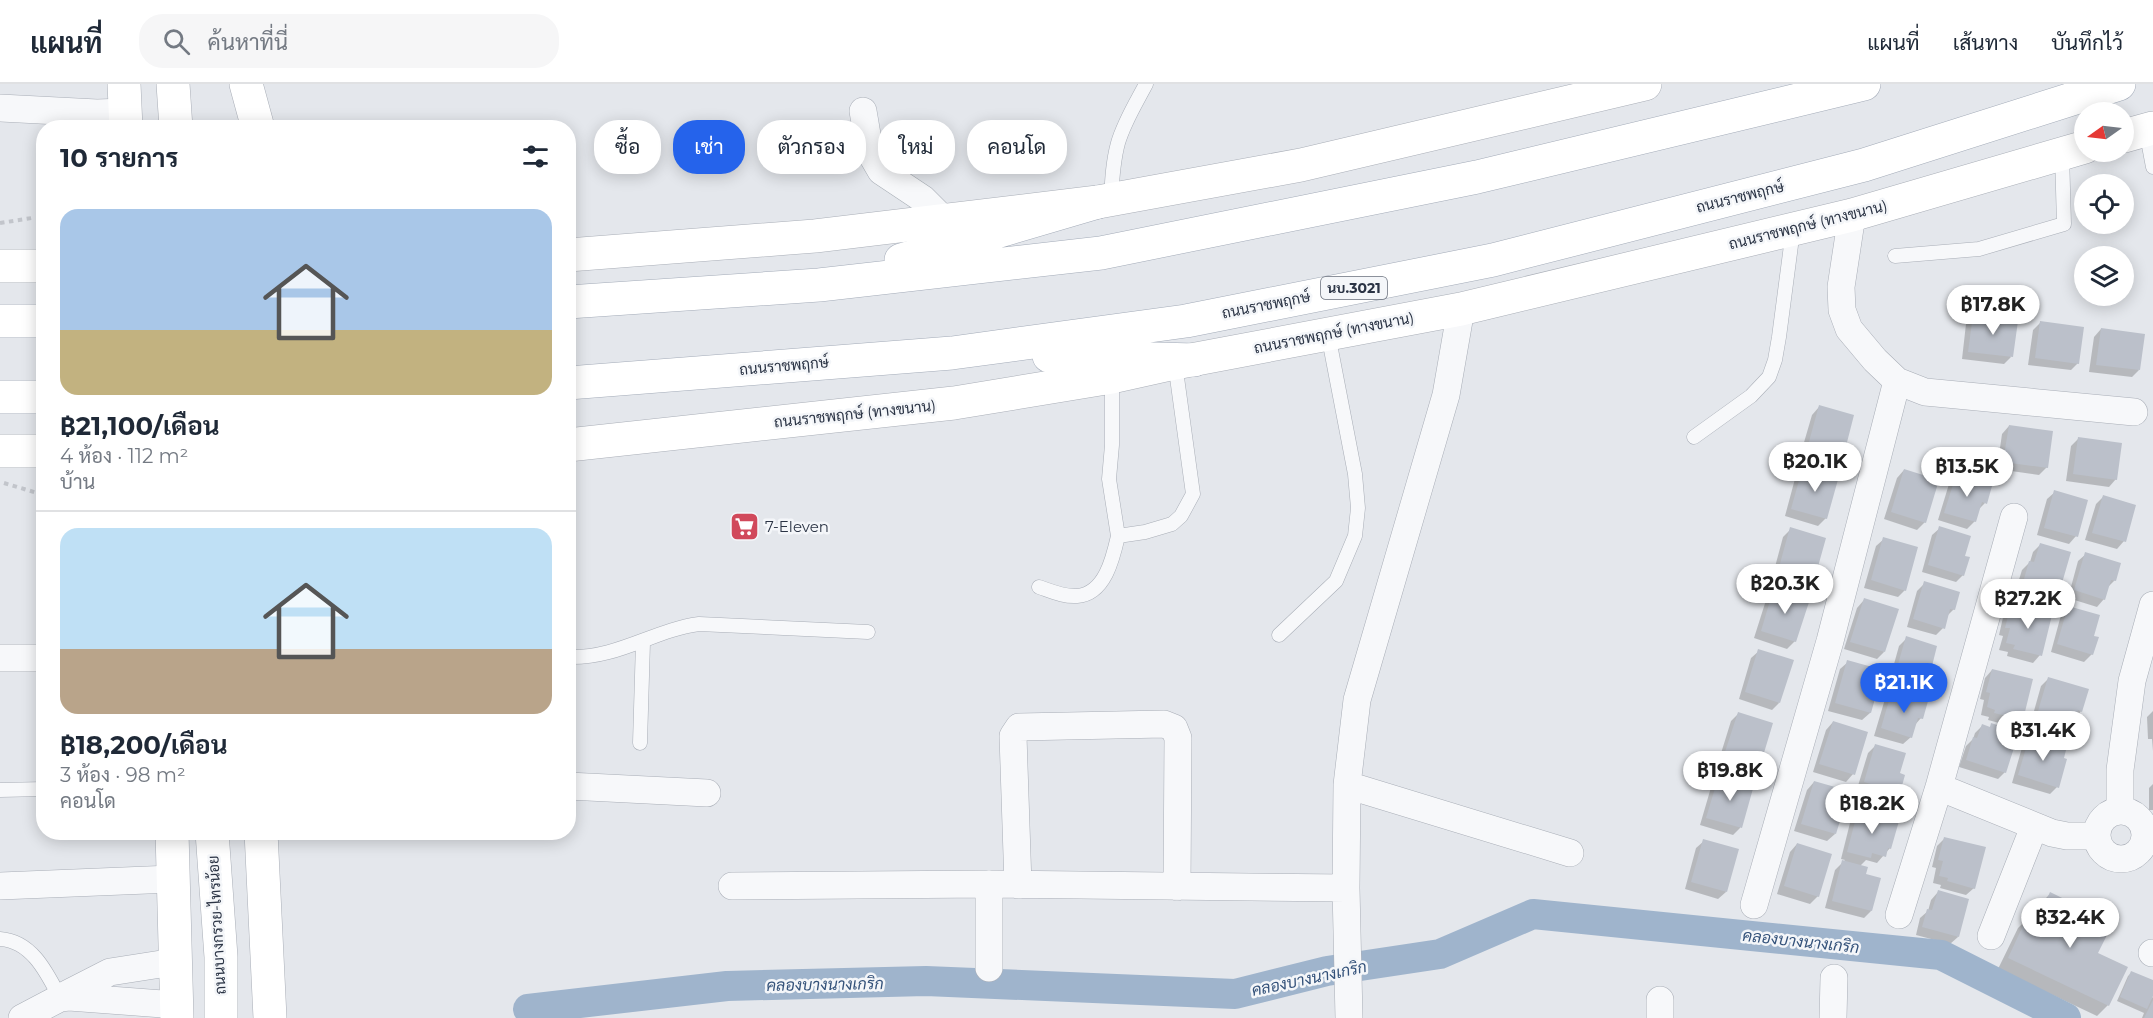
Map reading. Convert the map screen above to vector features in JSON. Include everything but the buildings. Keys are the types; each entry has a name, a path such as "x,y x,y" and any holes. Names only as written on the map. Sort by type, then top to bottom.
{"main road":[{"path":"158,84 160,120"},
{"path":"173,84 175,120"},
{"path":"238,84 244,120"},
{"path":"246,84 256,120"},
{"path":"576,254 815,236 1104,200 1301,165 1645,84"},
{"path":"576,301 819,285 1101,253 1477,177 1864,84"},
{"name":"ถนนราชพฤกษ์","path":"576,382 952,353 1186,321 1493,260 1864,165 2119,84"},
{"name":"ถนนราชพฤกษ์ (ทางขนาน)","path":"576,444 954,403 1112,377 1461,309 1852,215 2073,151"},
{"path":"819,285 1104,200"},
{"path":"0,266 36,266"},
{"path":"0,321 36,321"},
{"path":"952,353 1185,361"},
{"path":"0,397 36,397"},
{"path":"0,451 36,451"},
{"path":"172,840 176,1012"},
{"name":"ถนนบางกรวย-ไทรน้อย","path":"213,840 221,957 220,1018"},
{"name":"ถนนบางกรวย-ไทรน้อย","path":"228,840 236,957 235,1018"},
{"path":"261,840 270,1018"}],"street":[{"path":"0,108 97,113 125,108"},
{"path":"863,111 870,152 881,171 923,199 944,220"},
{"path":"1852,215 1841,287 1842,310 1849,329 1897,381 1925,392 2134,412"},
{"path":"1348,1011 1347,785 1357,700 1446,395 1461,309"},
{"path":"1754,905 1830,640 1897,381"},
{"path":"1899,915 1939,787 2014,518"},
{"path":"2120,810 2120,770 2132,681 2153,605"},
{"path":"0,658 36,658"},
{"path":"1018,885 1013,736 1019,727 1164,724 1174,728 1178,738 1177,887"},
{"path":"1347,785 1570,854"},
{"path":"576,786 707,793"},
{"path":"1939,787 2034,827 2067,836 2097,836"},
{"path":"2120,810 2138,817 2143,824 2149,845 2132,856 2123,859 2113,858 2099,845 2097,836 2098,826 2103,818 2120,810"},
{"path":"1991,936 2034,827"},
{"path":"0,886 172,879"},
{"path":"732,886 989,884 1346,888"},
{"path":"989,884 989,968"},
{"path":"22,1018 110,972 174,962"},
{"path":"1833,1018 1834,978"},
{"path":"60,998 122,1000 176,1012"}],"lane":[{"path":"1104,200 1123,127 1146,84"},
{"path":"2141,131 2153,167"},
{"path":"1895,256 1979,249 2064,224 2073,151"},
{"path":"1694,437 1751,396 1769,376 1775,360 1779,337 1793,230"},
{"path":"1279,635 1336,581 1354,536 1358,508 1355,474 1328,334"},
{"path":"1118,537 1172,524 1181,516 1193,494 1185,361"},
{"path":"1039,586 1059,594 1078,596 1091,591 1106,574 1112,561 1118,537 1109,479 1112,445 1112,377"},
{"path":"576,657 588,658 643,642 683,626 699,624 868,632"},
{"path":"640,743 643,642"},
{"path":"0,790 36,789"},
{"path":"0,939 8,939 28,950 44,969 60,998"}],"path":[{"path":"0,223 32,218"},
{"path":"0,482 36,493"}],"waterway":[{"name":"คลองบางนางเกริก","path":"528,1009 727,986 926,981 1235,994 1327,971 1440,954 1533,914 1941,955 2066,1018"}],"place":[{"name":"7-Eleven","path":"744,527"}]}
